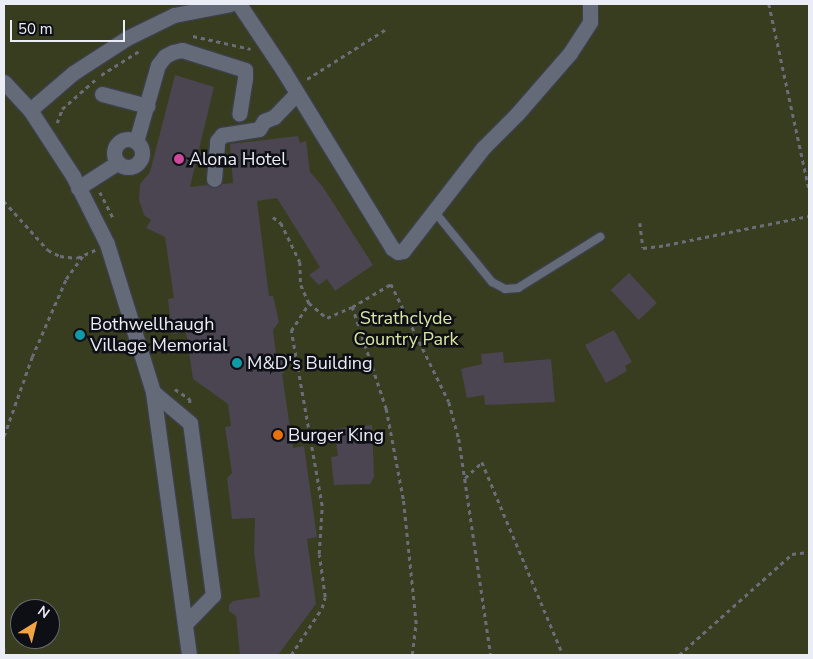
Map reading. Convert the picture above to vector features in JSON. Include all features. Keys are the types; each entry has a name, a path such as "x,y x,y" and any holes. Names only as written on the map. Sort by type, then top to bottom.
{"street":[{"path":"30,110 73,73 127,38 174,15 230,4"},
{"path":"239,4 295,90 394,250 403,251 483,148 517,114 585,33 590,22 590,4"},
{"path":"78,188 117,163 130,167 139,162 142,153 136,142 158,65 165,56 182,50 245,70 246,78 239,114"},
{"path":"4,82 30,110 78,188 107,244 153,392 189,655"},
{"path":"214,179 217,141 222,135 259,129 264,121 274,117 295,90"},
{"path":"102,94 147,106"},
{"path":"117,163 114,154 119,142 127,140 136,142"},
{"path":"153,392 190,423 213,595 185,624"}],"lane":[{"path":"434,211 492,282 504,289 518,288 600,236"}],"path":[{"path":"769,4 809,189"},
{"path":"295,90 386,29"},
{"path":"189,35 255,49"},
{"path":"57,123 62,109 94,79 144,47"},
{"path":"92,178 107,202 114,221"},
{"path":"4,201 48,250 60,256 77,258 107,244"},
{"path":"640,223 643,248 809,216"},
{"path":"273,217 281,223 300,262 301,285 309,303 327,318 352,307 391,284 449,402 459,439 491,655"},
{"path":"4,436 32,358 66,279 83,256"},
{"path":"296,655 292,654 322,608 325,597 319,554 322,506 292,331 309,303"},
{"path":"352,307 386,409 403,499 416,624 412,655"},
{"path":"169,384 190,399 190,423"},
{"path":"464,479 482,462 563,655"},
{"path":"679,655 792,554 809,552"},
{"path":"4,648 4,655"}],"green space":[{"name":"Strathclyde Country Park","path":"4,4 809,4 809,655 4,655"}],"building":[{"name":"M&D's Building","path":"175,75 214,87 190,187 207,185 214,188 222,184 233,183 230,144 298,136 300,143 306,141 310,172 323,187 373,265 335,291 327,279 319,285 309,275 320,267 277,198 257,201 269,296 273,296 279,322 273,330 276,354 281,353 284,373 282,374 293,448 304,446 317,537 307,539 316,604 278,655 240,655 236,616 229,611 229,605 233,601 260,597 254,552 255,518 232,519 227,478 232,473 225,427 231,426 228,404 193,379 186,332 172,334 168,299 174,298 165,237 146,228 151,220 144,215 139,200 140,184 150,172"},
{"path":"629,273 657,303 639,320 611,290"},
{"path":"614,330 632,362 625,366 627,371 606,383 585,345"},
{"path":"503,352 504,363 551,359 555,402 485,405 484,395 467,398 461,369 482,364 481,354"},
{"path":"372,425 374,477 370,484 334,485 331,457 338,456 334,429"}],"place":[{"name":"Alona Hotel","path":"179,159"},
{"name":"Bothwellhaugh Village Memorial","path":"80,335"},
{"name":"M&D's Building","path":"237,363"},
{"name":"Burger King","path":"278,435"}]}
